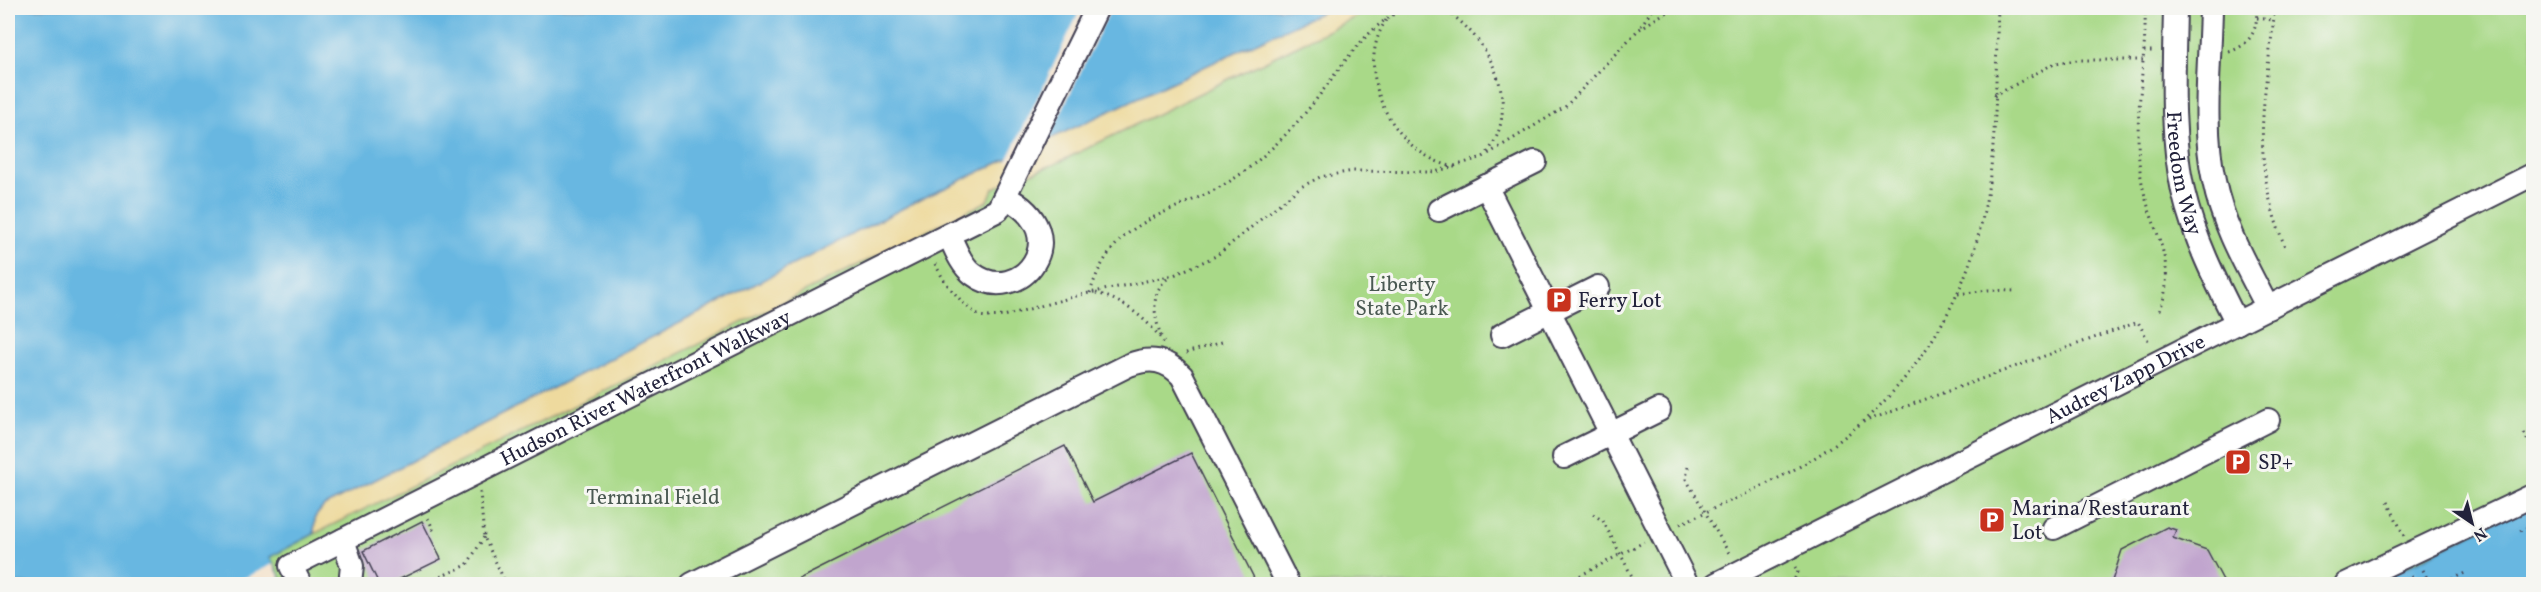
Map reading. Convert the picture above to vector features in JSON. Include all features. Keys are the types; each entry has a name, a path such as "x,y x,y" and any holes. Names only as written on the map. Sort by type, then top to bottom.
{"street":[{"name":"Hudson River Waterfront Walkway","path":"300,585 291,566 998,210 1097,8"},
{"name":"Freedom Way","path":"2237,323 2202,250 2181,183 2175,129 2175,11 2211,12 2208,127 2214,183 2234,242 2268,308"},
{"path":"1439,210 1535,162"},
{"name":"Audrey Zapp Drive","path":"1716,585 2534,174"},
{"path":"1486,186 1687,585"},
{"path":"955,231 966,268 983,279 1007,282 1023,275 1039,251 1039,230 1025,208 1009,190"},
{"path":"1502,335 1598,287"},
{"path":"692,585 1129,365 1149,359 1159,360 1178,368 1288,585"},
{"path":"1564,457 1659,410"},
{"path":"2054,528 2268,420"},
{"path":"2346,585 2411,551 2534,495"},
{"path":"343,540 352,566 350,585"}],"path":[{"path":"1089,293 1109,253 1129,232 1153,216 1214,190 1246,171 1293,126 1356,45 1387,18 1405,8"},
{"path":"1442,8 1479,40 1498,76 1502,100 1499,126 1493,144 1484,157"},
{"path":"1162,339 1155,311 1157,291 1161,284 1174,275 1216,256 1293,193 1320,177 1353,171 1422,173 1456,167 1484,157 1565,107 1638,30 1653,8"},
{"path":"1638,30 1663,14 1679,8"},
{"path":"1564,585 1662,533 1815,458 1861,423 1916,364 1958,294 1975,249 1985,210 1990,167 1998,8"},
{"path":"2145,8 2138,139 2140,172 2167,267 2167,288 2159,312"},
{"path":"2275,8 2262,110 2261,150 2266,191 2286,249"},
{"path":"1387,18 1378,34 1374,54 1376,80 1383,105 1397,129 1413,147 1435,162 1456,167"},
{"path":"2257,18 2273,20"},
{"path":"1994,96 2055,63 2078,60 2143,60"},
{"path":"926,246 945,282 964,304 979,316 1004,316 1089,293 1174,275"},
{"path":"1958,294 1988,290 2016,291"},
{"path":"1089,293 1105,295 1145,320 1162,339 1178,368 1222,342"},
{"path":"1861,423 2138,322 2160,362"},
{"path":"2524,434 2534,453"},
{"path":"1688,467 1686,479 1703,513 1740,572"},
{"path":"479,471 484,537 506,585"},
{"path":"2388,502 2411,551"},
{"path":"1593,514 1604,521 1636,585"},
{"path":"2520,531 2534,524"},
{"path":"424,585 467,564 484,537"},
{"path":"2441,585 2465,573"},
{"path":"2411,576 2416,585"},
{"path":"2426,576 2431,585"}],"green space":[{"name":"Liberty State Park","path":"1330,8 2533,8 2533,503 2372,584 284,584 270,557 314,534 315,517"}],"sand":[{"path":"1330,8 1374,8 1055,164 993,188 988,201 314,534 315,517 324,506 915,202"}],"water":[{"path":"8,8 1330,8 915,202 324,506 315,517 314,534 270,557 284,584 8,584"},
{"path":"2533,503 2533,584 2372,584"}],"pier":[{"path":"1081,8 1111,8 1046,144 1006,163"},
{"path":"273,564 281,579 269,584 240,584 238,581"}],"building":[{"path":"1065,446 1093,502 1191,453 1257,584 789,584"},
{"path":"422,521 441,559 390,584 379,584 363,551"},
{"path":"2167,527 2176,530 2173,538 2207,550 2225,584 2111,584 2122,550"}],"place":[{"name":"Ferry Lot","path":"1559,300"},
{"name":"SP+","path":"2238,462"},
{"name":"Marina/Restaurant Lot","path":"1992,520"}],"park label":[{"name":"Terminal Field","path":"653,497"}]}
